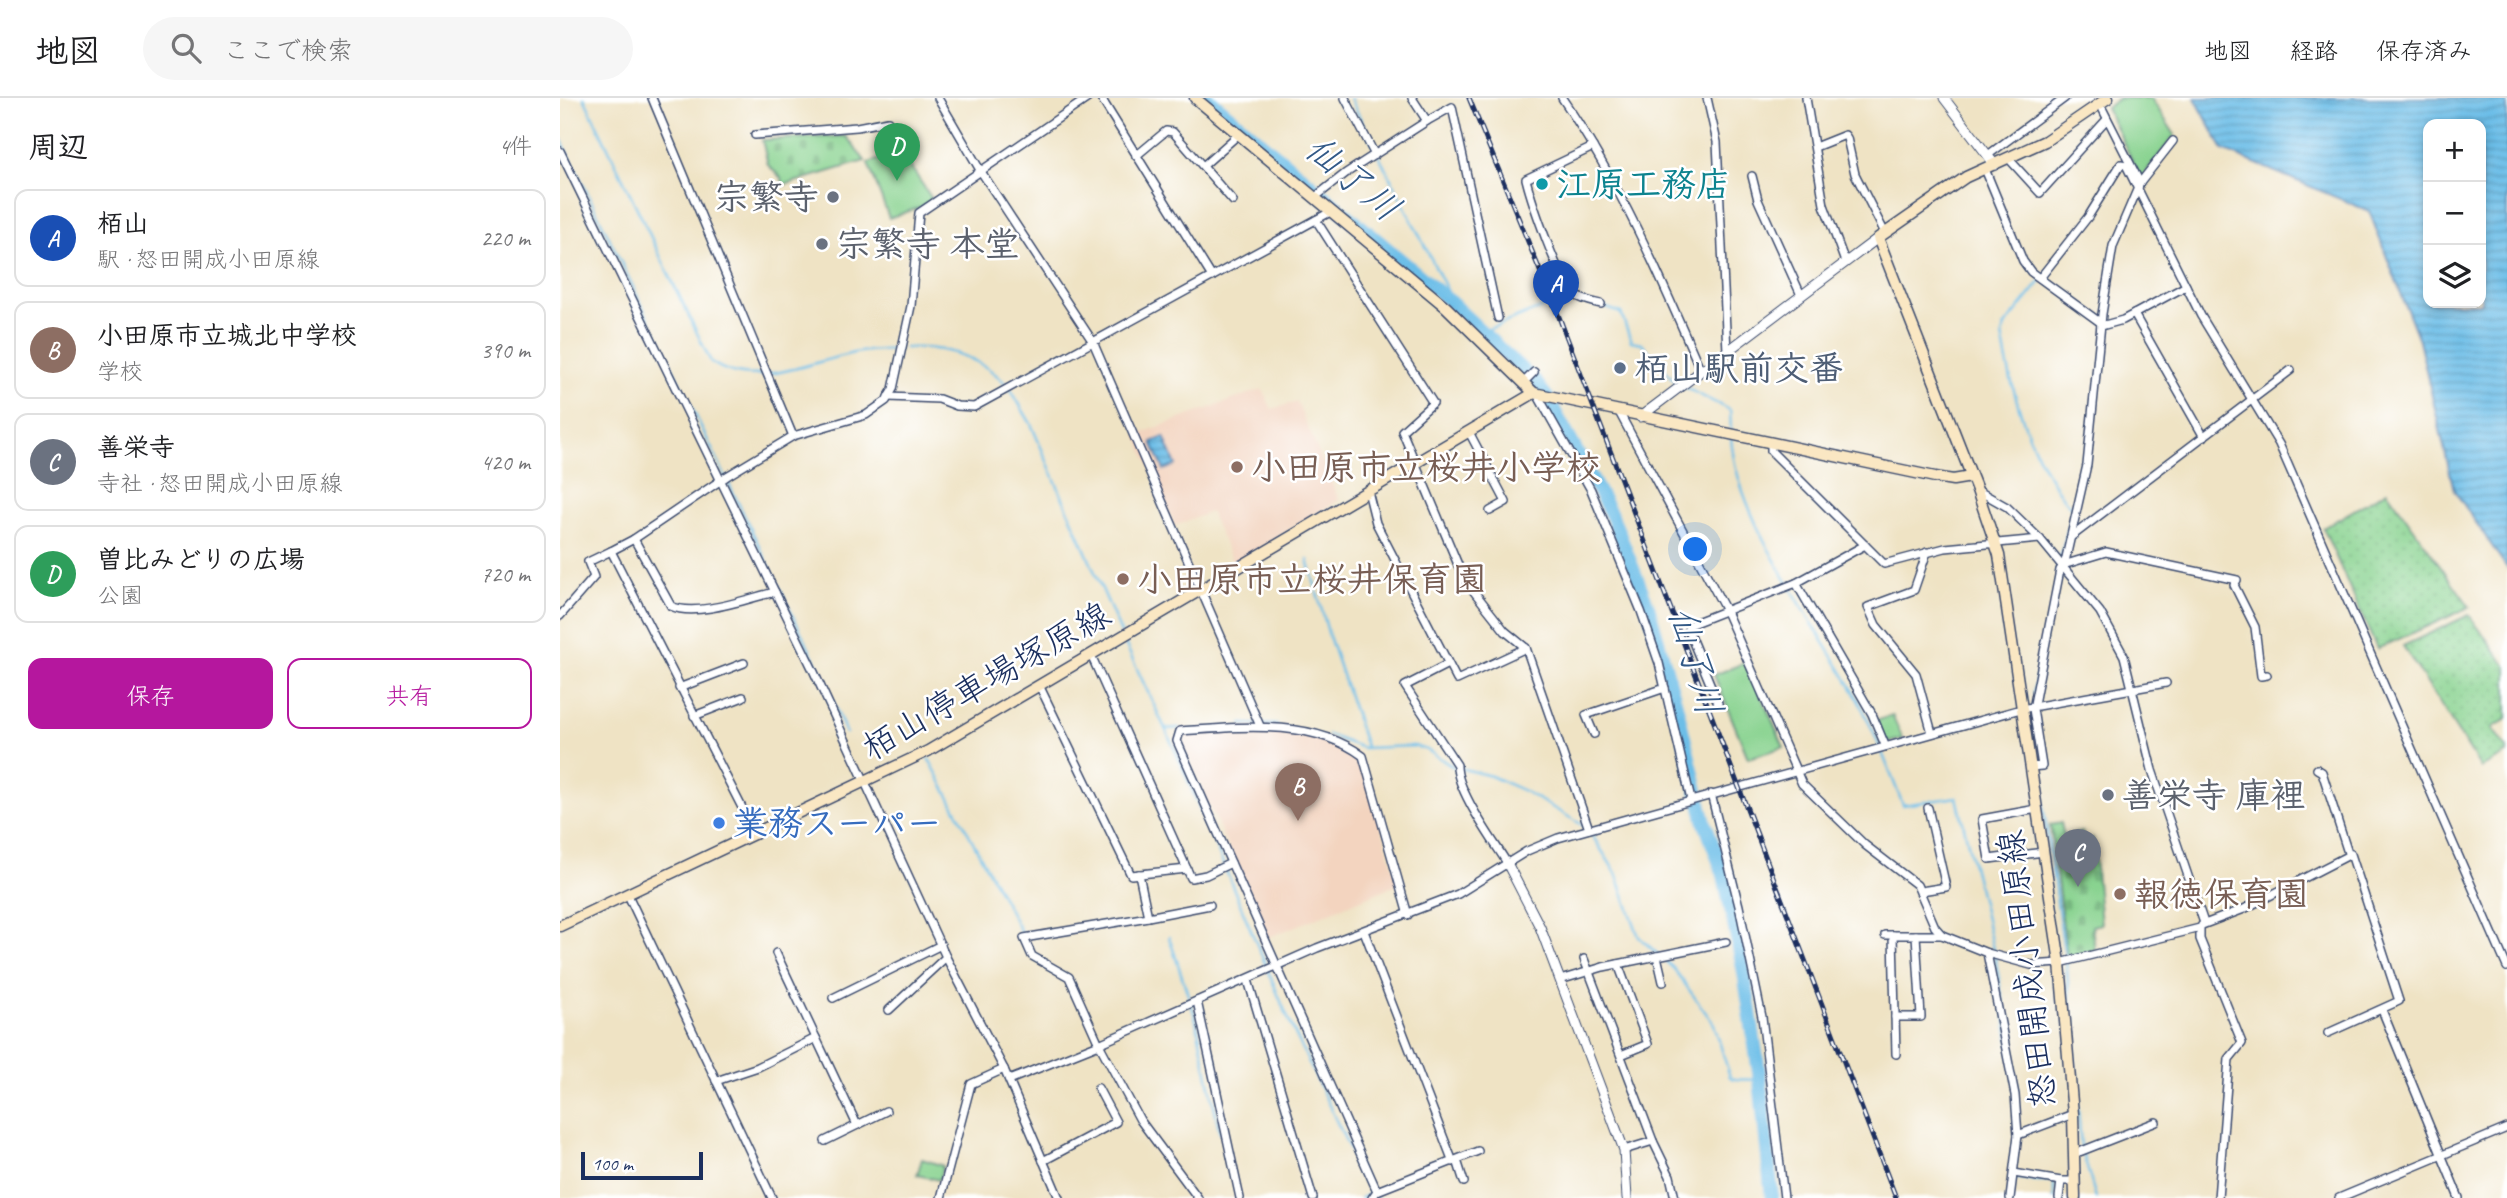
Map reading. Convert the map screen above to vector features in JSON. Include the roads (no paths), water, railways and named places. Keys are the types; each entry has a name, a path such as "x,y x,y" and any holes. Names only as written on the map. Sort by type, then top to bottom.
{"main road":[{"path":"1195,98 1460,319 1536,393 1935,477 1953,480 1971,477"},
{"path":"1882,235 1952,185 2061,132 2108,98"},
{"name":"怒田開成小田原線","path":"1882,235 1994,541 2030,707 2030,767 2060,963 2073,1114 2075,1198"},
{"name":"栢山停車場塚原線","path":"560,926 928,751 1536,393"}],"street":[{"path":"652,98 793,436"},
{"path":"938,98 980,170 1093,342 1260,726"},
{"path":"560,615 594,577 588,562 634,539 722,479 793,436 866,415 888,397 911,306 919,213 1088,98"},
{"path":"1101,98 1212,277"},
{"path":"1345,98 1375,155"},
{"path":"1412,98 1427,121"},
{"path":"1562,98 1594,147 1643,238 1700,371"},
{"path":"1707,98 1717,142 1727,351"},
{"path":"1805,98 1828,218 1845,262"},
{"path":"1944,98 1988,155 2023,261 2044,284 2101,324"},
{"path":"1988,155 2064,98"},
{"path":"1315,196 1460,102"},
{"path":"1452,107 1498,318"},
{"path":"2103,110 2186,286 2279,444 2507,967"},
{"path":"2010,159 2040,193 2107,118"},
{"path":"755,135 857,127 888,121"},
{"path":"1136,156 1166,131 1173,132 1233,201"},
{"path":"1203,166 1239,134"},
{"path":"1640,417 1882,235 1855,174 1845,135 1815,147"},
{"path":"1117,143 1126,139"},
{"path":"2030,707 2061,563 2071,537 2087,465 2101,324 2113,246 2139,186 2173,141"},
{"path":"1594,147 1526,179 1536,219 1566,284 1574,295 1601,304"},
{"path":"560,151 722,479 867,782 946,957 1004,1069 1059,1198"},
{"path":"2040,278 2088,217 2121,164 2128,164"},
{"path":"1752,176 1758,200 1801,295"},
{"path":"888,397 939,399 957,406 975,407 1333,211"},
{"path":"1316,220 1433,403 1402,431 1464,579 1505,631 1526,648 1589,829"},
{"path":"2101,324 2134,314 2186,286"},
{"path":"2134,314 2204,436"},
{"path":"2071,537 2291,370"},
{"path":"1524,382 1534,372"},
{"path":"1536,393 1603,517 1648,632 1665,688 1691,800"},
{"path":"1619,412 1725,609 1802,783 1865,845 1908,876 1921,891 1934,927 1942,935"},
{"path":"1469,432 1506,502 1490,511"},
{"path":"1771,444 1771,450 1884,564 1927,552 1994,541 2040,539"},
{"path":"1977,490 2007,507 2040,539 2110,627 2124,656 2152,770 2202,926 2200,939 2242,1043 2229,1059 2218,1198"},
{"path":"1368,491 1376,523 1457,680 1526,648"},
{"path":"634,539 671,606 680,610 719,606 775,592"},
{"path":"1718,703 1688,628 1725,609 1796,583 1865,545"},
{"path":"611,551 756,835"},
{"path":"1927,552 1914,590 1868,607 1876,625 1916,674 1932,733"},
{"path":"2061,563 2106,552 2237,580 2234,585 2255,627 2261,676 2267,675"},
{"path":"1796,583 1872,714 1885,745"},
{"path":"1091,654 1191,878 1220,870 1231,863"},
{"path":"679,688 744,663"},
{"path":"1448,664 1405,686 1457,769 1540,927 1624,1150 1627,1198"},
{"path":"1009,1080 1278,966 1458,894 1539,845 1885,745 2030,707 2166,684"},
{"path":"1039,685 1130,875 1187,869"},
{"path":"1594,734 1586,715 1665,688"},
{"path":"694,716 743,697"},
{"path":"1408,915 1363,755 1335,741 1311,734 1260,726 1180,731 1177,741 1278,966 1375,1193 1478,1151"},
{"path":"2317,769 2322,772 2348,853 2351,854 2399,1002 2328,1032"},
{"path":"1709,795 1739,906 1762,1017 1784,1198"},
{"path":"1921,891 1946,887 1928,808"},
{"path":"2037,809 1982,819 1989,859 2044,852"},
{"path":"1896,1054 1889,935 1942,935 1987,953 2031,965 2060,963 2202,926 2296,884 2348,853"},
{"path":"1139,874 1147,917"},
{"path":"628,895 772,1198"},
{"path":"1198,1198 1140,1120 1099,1044 1069,977 1032,956 1024,938 1210,905"},
{"path":"1364,931 1464,1182"},
{"path":"1895,1017 1921,1017 1916,935"},
{"path":"1560,980 1618,964 1726,942"},
{"path":"833,998 941,945"},
{"path":"776,953 857,1125"},
{"path":"1987,953 2015,1095 2018,1135 2010,1198"},
{"path":"1655,956 1663,982"},
{"path":"889,1010 946,957"},
{"path":"1584,959 1653,1141 1670,1177 1675,1198"},
{"path":"1618,964 1648,1044 1621,1055"},
{"path":"1248,980 1313,1198"},
{"path":"1197,1001 1240,1198"},
{"path":"2382,1010 2459,1198"},
{"path":"716,1081 758,1067 816,1038"},
{"path":"941,1198 971,1084 1004,1069"},
{"path":"1043,1161 1116,1122 1098,1088"},
{"path":"825,1141 886,1111"},
{"path":"2018,1135 2073,1114"},
{"path":"2074,1154 2156,1122"},
{"path":"2339,1198 2441,1158 2507,1128"},
{"path":"1624,1150 1653,1141"},
{"path":"2014,1173 2075,1181"},
{"path":"2059,1198 2061,1181"}],"water":[{"path":"2195,98 2507,98 2507,568 2454,490 2419,340 2369,211 2223,150"},
{"path":"1164,437 1176,465 1164,470 1152,442"}],"waterway":[{"path":"584,98 711,362 728,371 765,374 860,352 899,349"},
{"name":"仙了川","path":"1208,98 1446,298 1536,383 1548,399 1612,516 1648,606 1676,704 1705,823 1724,875 1744,972 1760,1079 1772,1198"},
{"path":"1350,98 1448,292 1446,298"},
{"path":"560,137 819,669 846,733"},
{"path":"2042,280 2005,326 2002,335 2011,381 2035,450 2058,491 2073,510 2057,570"},
{"path":"1554,303 1578,299"},
{"path":"1601,306 1621,313 1631,341 1642,343 1676,383 1730,410 1731,430"},
{"path":"1484,331 1544,307"},
{"path":"905,348 933,349 960,355 985,367 1007,385"},
{"path":"1011,390 1031,424 1121,633"},
{"path":"1731,437 1736,468 1746,500 1761,533 1859,701 1903,805 1957,797 1996,962 2018,1090"},
{"path":"1308,560 1329,636 1366,747"},
{"path":"1123,639 1177,754 1290,1023 1371,1194 1377,1198"},
{"path":"2033,694 2043,642"},
{"path":"2029,710 2067,970 2081,1147 2096,1198"},
{"path":"1242,724 1277,725"},
{"path":"1165,729 1179,728"},
{"path":"1328,735 1363,748 1414,746 1427,750 1452,766 1491,776 1524,791 1586,827"},
{"path":"929,759 1023,936"},
{"path":"1590,832 1616,873 1639,937 1674,969 1714,1024 1730,1077 1761,1082"},
{"path":"1169,937 1195,1016 1220,1133"},
{"path":"2016,1174 2016,1178 2047,1182"},
{"path":"2054,1183 2054,1198"},
{"path":"1361,1198 1371,1194"}],"railway":[{"path":"1469,98 1559,317 1896,1198"}],"place":[{"name":"曽比みどりの広場","path":"897,181"},
{"name":"江原工務店","path":"1542,184"},
{"name":"宗繁寺","path":"833,197"},
{"name":"宗繁寺 本堂","path":"822,244"},
{"name":"栢山","path":"1556,318"},
{"name":"栢山駅前交番","path":"1620,368"},
{"name":"小田原市立桜井小学校","path":"1237,467"},
{"name":"小田原市立桜井保育園","path":"1123,579"},
{"name":"善栄寺 庫裡","path":"2108,795"},
{"name":"小田原市立城北中学校","path":"1298,821"},
{"name":"業務スーパー","path":"719,823"},
{"name":"善栄寺","path":"2078,887"},
{"name":"報徳保育園","path":"2120,894"}]}
